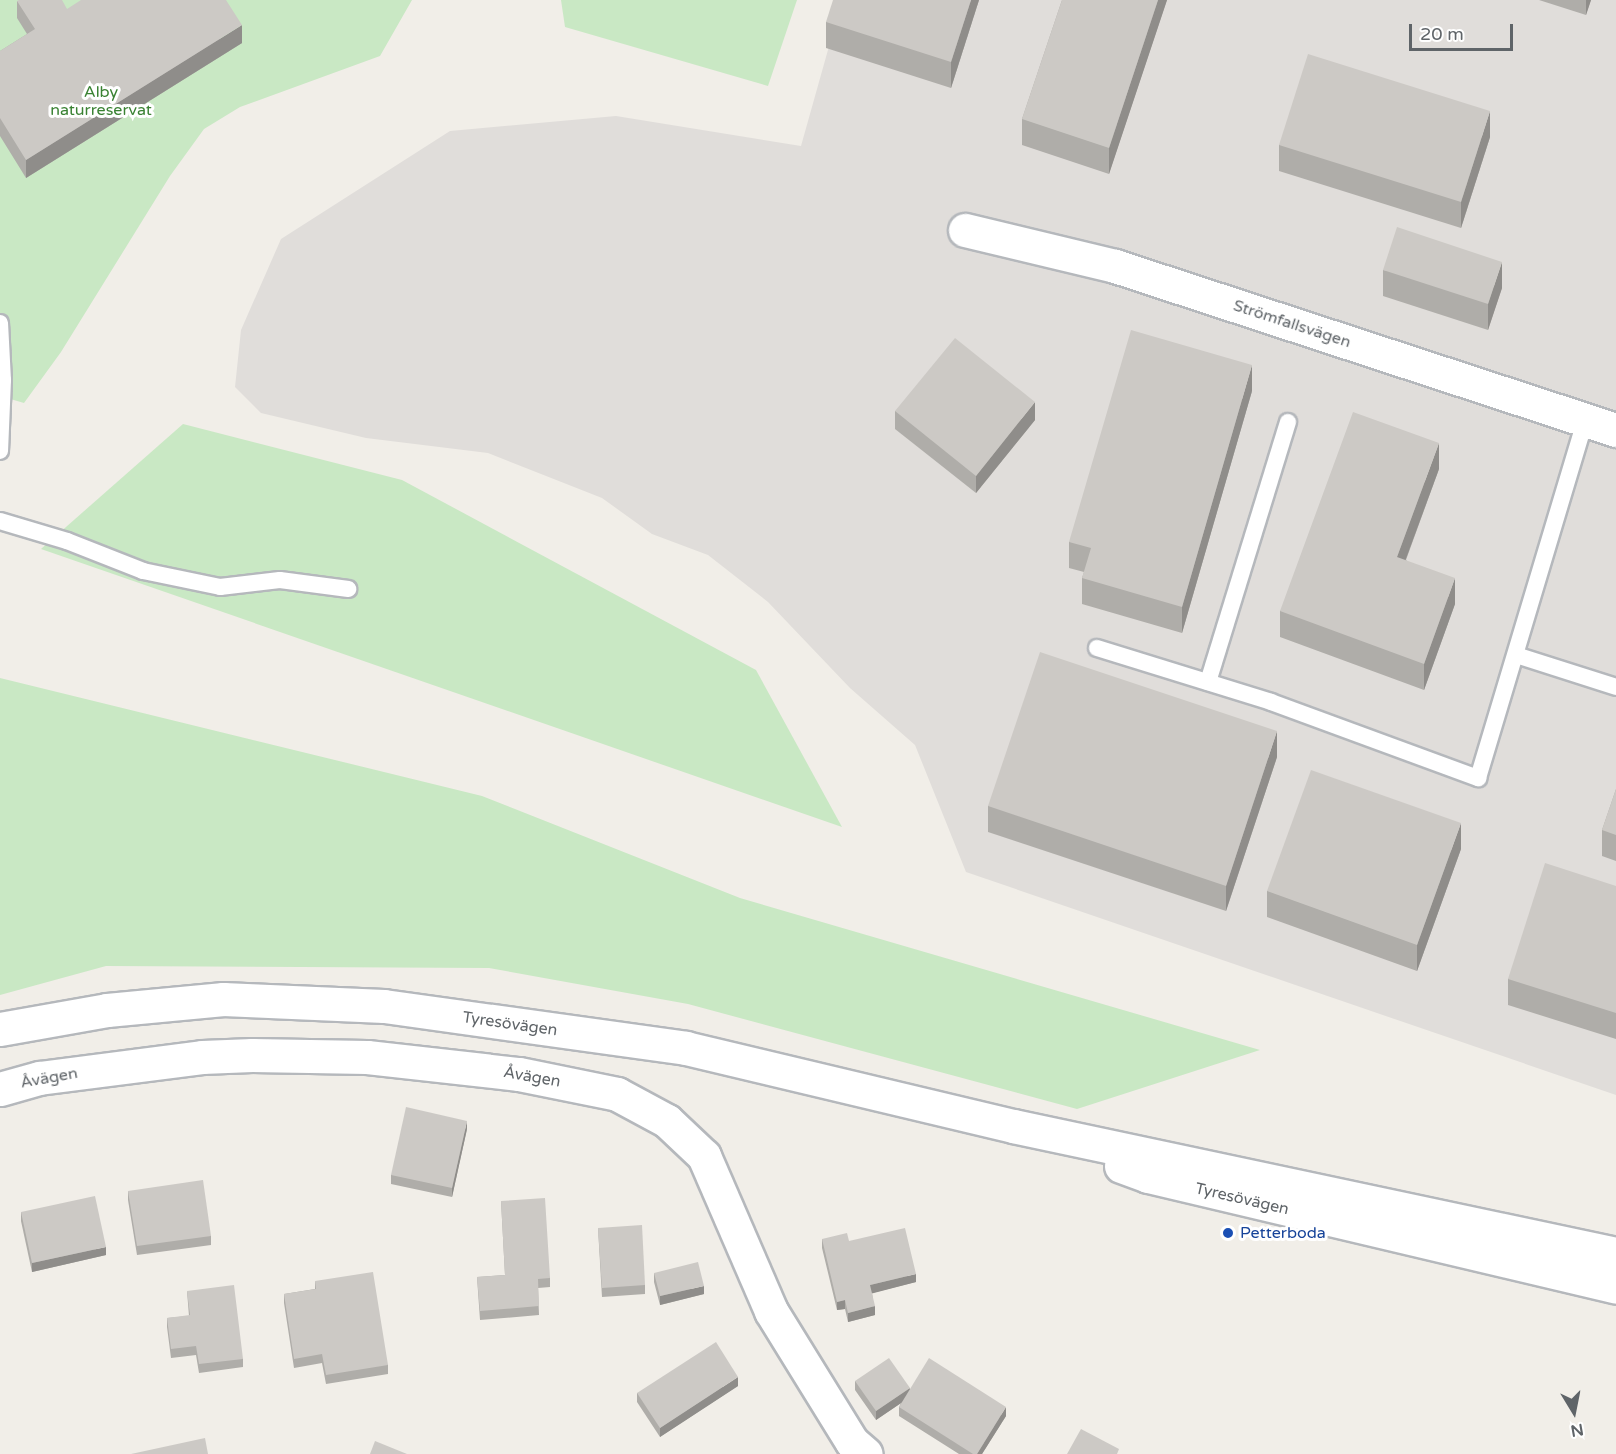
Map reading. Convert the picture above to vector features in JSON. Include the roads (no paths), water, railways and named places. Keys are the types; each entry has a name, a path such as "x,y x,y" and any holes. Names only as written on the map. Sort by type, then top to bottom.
{"main road":[{"name":"Strömfallsvägen","path":"964,230 1115,266 1601,424"},
{"name":"Tyresövägen","path":"0,1029 107,1010 223,999 384,1006 686,1048 1013,1126 1616,1254"},
{"name":"Åvägen","path":"0,1089 39,1078 252,1055 379,1058 519,1074 616,1094 667,1121 704,1156 771,1311 851,1450"},
{"name":"Tyresövägen","path":"1013,1126 1148,1176 1616,1287"}],"lane":[{"path":"0,323 3,380 0,451"},
{"path":"1208,682 1288,422"},
{"path":"1097,648 1208,682 1478,778 1516,655 1601,424"},
{"path":"0,521 67,541 143,571 220,587 280,580 348,589"},
{"path":"1516,655 1616,687"}],"place":[{"name":"Petterboda","path":"1228,1233"}],"park label":[{"name":"Alby naturreservat","path":"101,101"}]}
